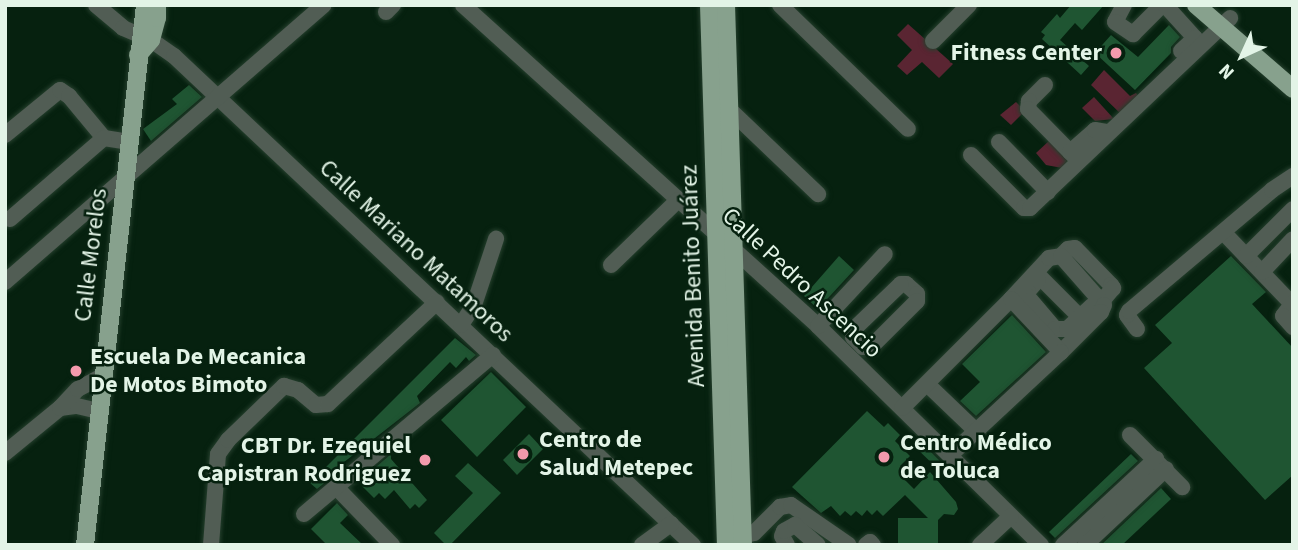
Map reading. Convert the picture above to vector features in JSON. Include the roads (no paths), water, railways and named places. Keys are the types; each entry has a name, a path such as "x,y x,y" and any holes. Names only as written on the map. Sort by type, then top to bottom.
{"main road":[{"path":"145,5 145,38"},
{"path":"145,38 157,18 156,5"},
{"name":"Avenida Benito Juárez","path":"709,5 717,236 744,541"},
{"name":"Avenida Benito Juárez","path":"726,5 732,248 744,541"},
{"path":"1196,5 1220,16 1293,75"},
{"path":"1220,16 1293,89"},
{"name":"Calle Morelos","path":"85,545 138,55 145,38"}],"street":[{"name":"Calle Mariano Matamoros","path":"96,5 123,28 174,56 693,545"},
{"path":"5,282 324,5"},
{"name":"Calle Pedro Ascencio","path":"463,5 818,326 853,349 902,408 1041,545"},
{"path":"780,5 908,129"},
{"path":"933,41 969,5"},
{"path":"1124,5 1115,22 1133,34 1163,5 1195,38"},
{"path":"1149,81 1220,16"},
{"path":"971,155 1027,209 1048,192 1074,156 1108,132 1220,16"},
{"path":"1045,85 1029,101 1028,109 1074,156"},
{"path":"5,135 60,90 69,96 104,138 128,142"},
{"path":"730,110 818,194"},
{"path":"10,219 104,138"},
{"path":"999,142 1048,192"},
{"path":"1137,329 1127,316 1129,310 1283,185 1293,162"},
{"path":"611,265 678,200"},
{"path":"1247,256 1293,209"},
{"path":"1224,233 1292,303 1283,316 1293,327"},
{"path":"461,325 474,306 491,261 496,239"},
{"path":"1262,272 1293,239"},
{"path":"818,326 885,254"},
{"path":"1049,258 1066,262 1098,296 1101,312 1080,325 1063,331 1055,329 1027,296 1033,280 1049,258"},
{"path":"902,408 1033,280"},
{"path":"1033,280 1080,325"},
{"path":"1011,299 1061,352"},
{"path":"211,545 218,454 228,440 284,386 298,390 316,405 328,404 438,302"},
{"path":"950,455 1061,352 1080,325"},
{"path":"304,514 494,355"},
{"path":"5,453 60,408 78,389 102,376"},
{"path":"927,384 976,431"},
{"path":"60,408 77,407 99,411"},
{"path":"1130,435 1182,487"},
{"path":"1063,545 1161,464"},
{"path":"1085,545 1161,464"},
{"path":"336,487 392,545"},
{"path":"744,541 780,507 791,505 849,545"},
{"path":"980,545 1012,516"},
{"path":"642,545 671,524"},
{"path":"787,545 782,536 784,531 795,525 818,545"},
{"path":"866,545 870,542 873,545"}],"place":[{"name":"Fitness Center","path":"1116,53"},
{"name":"Escuela De Mecanica De Motos Bimoto","path":"76,371"},
{"name":"Centro de Salud Metepec","path":"523,454"},
{"name":"Centro Médico de Toluca","path":"884,457"},
{"name":"CBT Dr. Ezequiel Capistran Rodriguez","path":"425,460"}]}
